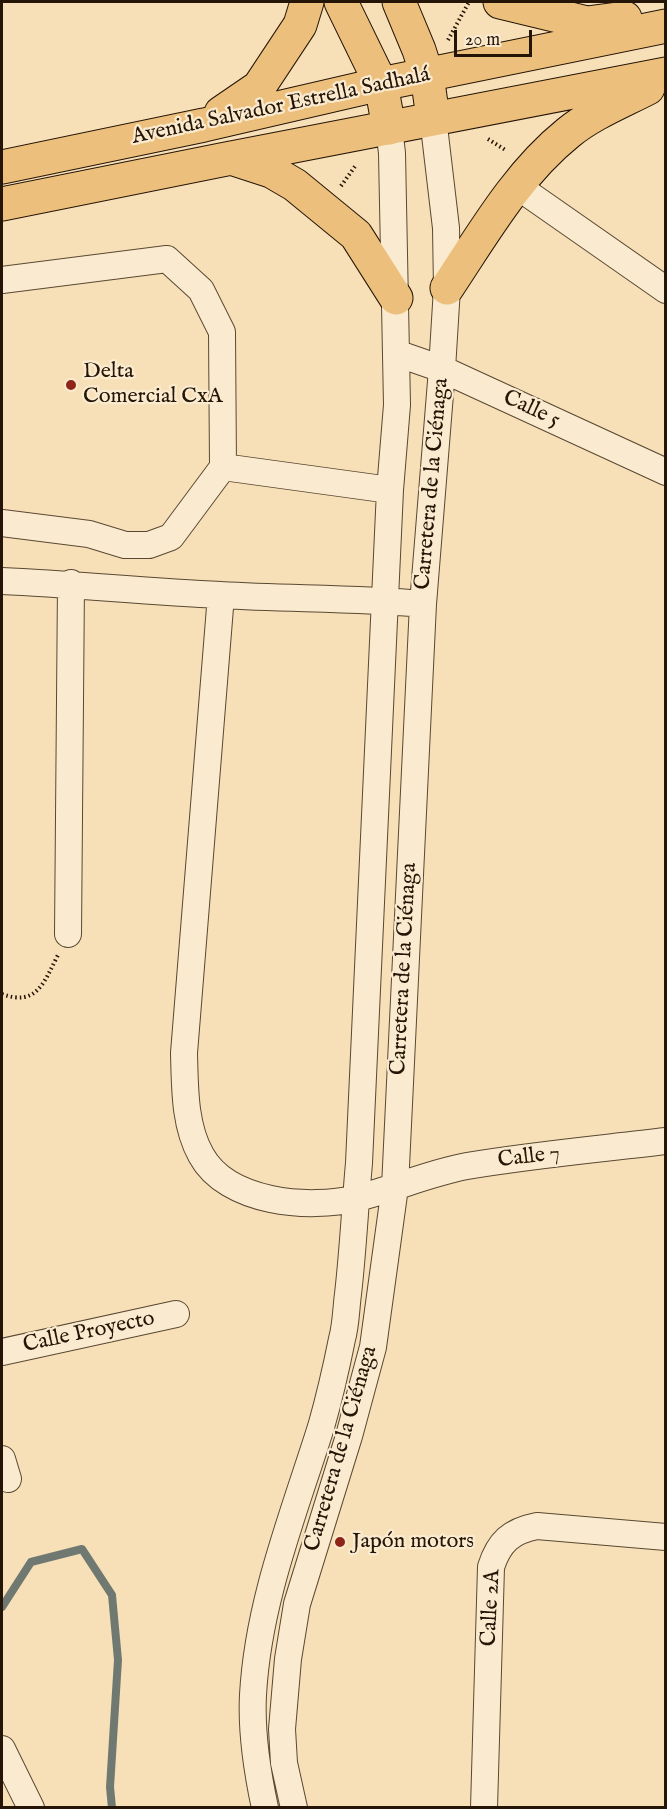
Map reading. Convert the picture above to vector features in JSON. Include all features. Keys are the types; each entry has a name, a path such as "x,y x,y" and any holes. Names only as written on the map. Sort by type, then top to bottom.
{"main road":[{"path":"204,124 259,87 300,25 307,2"},
{"path":"341,2 381,84 389,128"},
{"path":"399,2 427,75 433,118"},
{"path":"500,2 575,12 666,13"},
{"name":"Avenida Salvador Estrella Sadhalá","path":"2,167 381,84 666,26"},
{"name":"Avenida Salvador Estrella Sadhalá","path":"2,204 229,157 666,74"},
{"path":"447,288 517,186 546,152 570,131 639,92 666,81"},
{"path":"229,157 271,171 295,185 325,208 356,235 396,298"}],"street":[{"name":"Carretera de la Ciénaga","path":"294,1808 284,1763 282,1729 297,1604 349,1436 373,1347 395,1187 423,604 447,288 446,228 433,118"},
{"name":"Carretera de la Ciénaga","path":"265,1808 257,1768 253,1723 253,1694 258,1654 266,1602 321,1426 343,1336 351,1271 359,1163 390,490 396,405 396,298 392,153 389,128"},
{"path":"517,186 666,290"},
{"path":"2,280 167,259 201,290 222,332 223,467 171,537 149,545 125,545 89,534 2,523"},
{"name":"Calle 5","path":"396,352 442,369 666,472"},
{"path":"223,467 390,490"},
{"path":"2,581 71,583 220,595 386,600 423,604"},
{"path":"68,934 71,583"},
{"name":"Calle 7","path":"220,595 183,1053 185,1094 192,1134 201,1156 215,1174 241,1191 273,1200 320,1202 356,1199 466,1166 666,1141"},
{"name":"Calle Proyecto","path":"2,1352 176,1314"},
{"name":"Calle 2A","path":"484,1808 491,1567 496,1553 518,1530 537,1526 666,1537"},
{"path":"2,1749 31,1808"}],"path":[{"path":"445,46 469,2"},
{"path":"2,994 20,999 36,992 56,958"}],"waterway":[{"path":"2,1607 31,1562 82,1549 112,1595 118,1660 110,1787 112,1808"}],"place":[{"name":"Delta Comercial CxA","path":"71,385"},
{"name":"Japón motors","path":"340,1542"}]}
